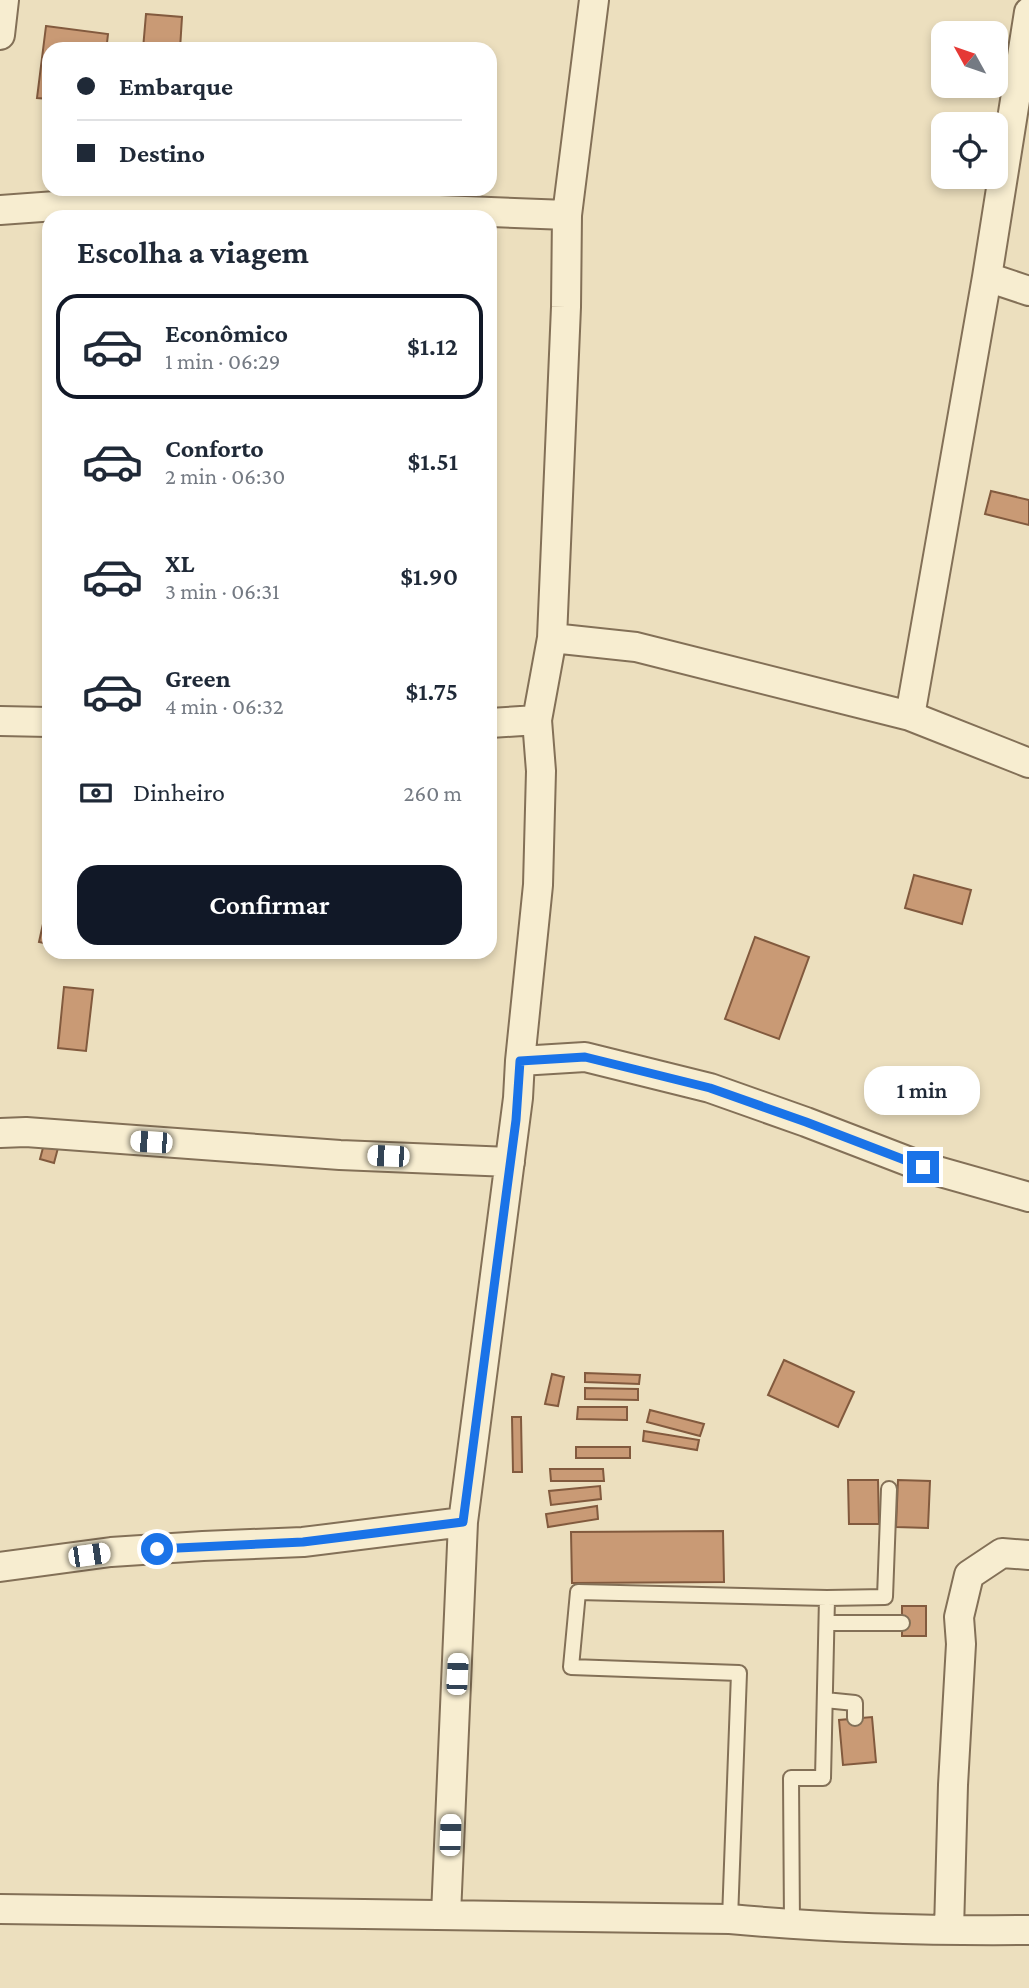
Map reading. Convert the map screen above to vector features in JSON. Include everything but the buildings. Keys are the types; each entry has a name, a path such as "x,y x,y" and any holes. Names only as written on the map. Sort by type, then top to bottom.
{"street":[{"path":"0,35 4,0"},
{"path":"446,1915 463,1522 518,1098 538,885 541,771 537,720 552,638 566,307 567,215 594,0"},
{"path":"910,716 987,277 1029,12"},
{"path":"0,210 97,203 439,210"},
{"path":"497,212 567,215"},
{"path":"987,277 1029,291"},
{"path":"552,638 636,648 910,716 1029,763"},
{"path":"497,723 537,720"},
{"path":"0,721 42,722"},
{"path":"520,1061 585,1057 710,1088 923,1167 1029,1197"},
{"path":"0,1133 26,1132 340,1155 510,1162"},
{"path":"0,1567 111,1552 303,1542 463,1522"},
{"path":"949,1930 961,1644 958,1617 969,1575 1002,1553 1029,1555"},
{"path":"0,1909 730,1919 949,1930 1029,1930"}],"lane":[{"path":"730,1919 739,1672 571,1667 579,1592 885,1597 889,1489"},
{"path":"792,1924 791,1778 823,1778 827,1598"},
{"path":"827,1623 902,1623"},
{"path":"825,1700 855,1703 855,1718"}],"route":[{"path":"157,1549 303,1542 463,1522 516,1120 520,1061 585,1057 710,1088 923,1167"}]}
